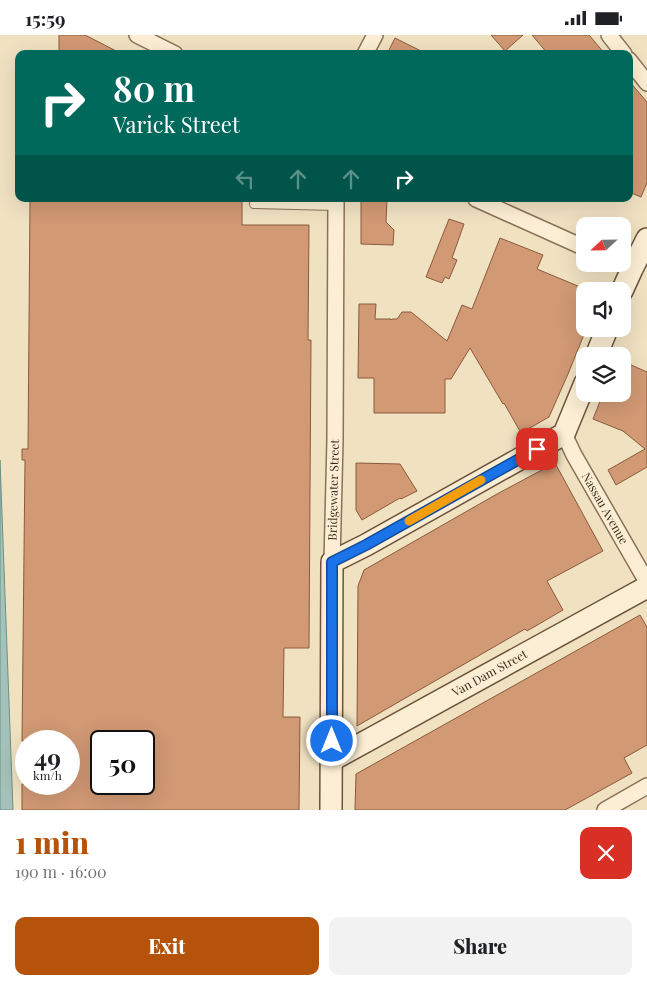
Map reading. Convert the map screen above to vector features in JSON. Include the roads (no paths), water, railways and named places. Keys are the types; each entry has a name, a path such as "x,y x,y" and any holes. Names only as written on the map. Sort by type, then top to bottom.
{"main road":[{"path":"626,282 647,239"},
{"path":"332,562 366,545 564,433 577,402"},
{"name":"Bridgewater Street","path":"331,810 332,562"},
{"name":"Van Dam Street","path":"332,760 647,587"}],"street":[{"path":"137,35 166,50"},
{"path":"367,50 375,35"},
{"path":"609,35 621,50"},
{"path":"633,65 647,83"},
{"path":"483,202 576,244"},
{"name":"Bridgewater Street","path":"332,562 336,203"},
{"name":"Nassau Avenue","path":"564,433 574,455 647,582"},
{"path":"605,810 647,786"}],"lane":[{"path":"254,204 336,203"}],"water":[{"path":"0,460 13,810 0,810"}]}
